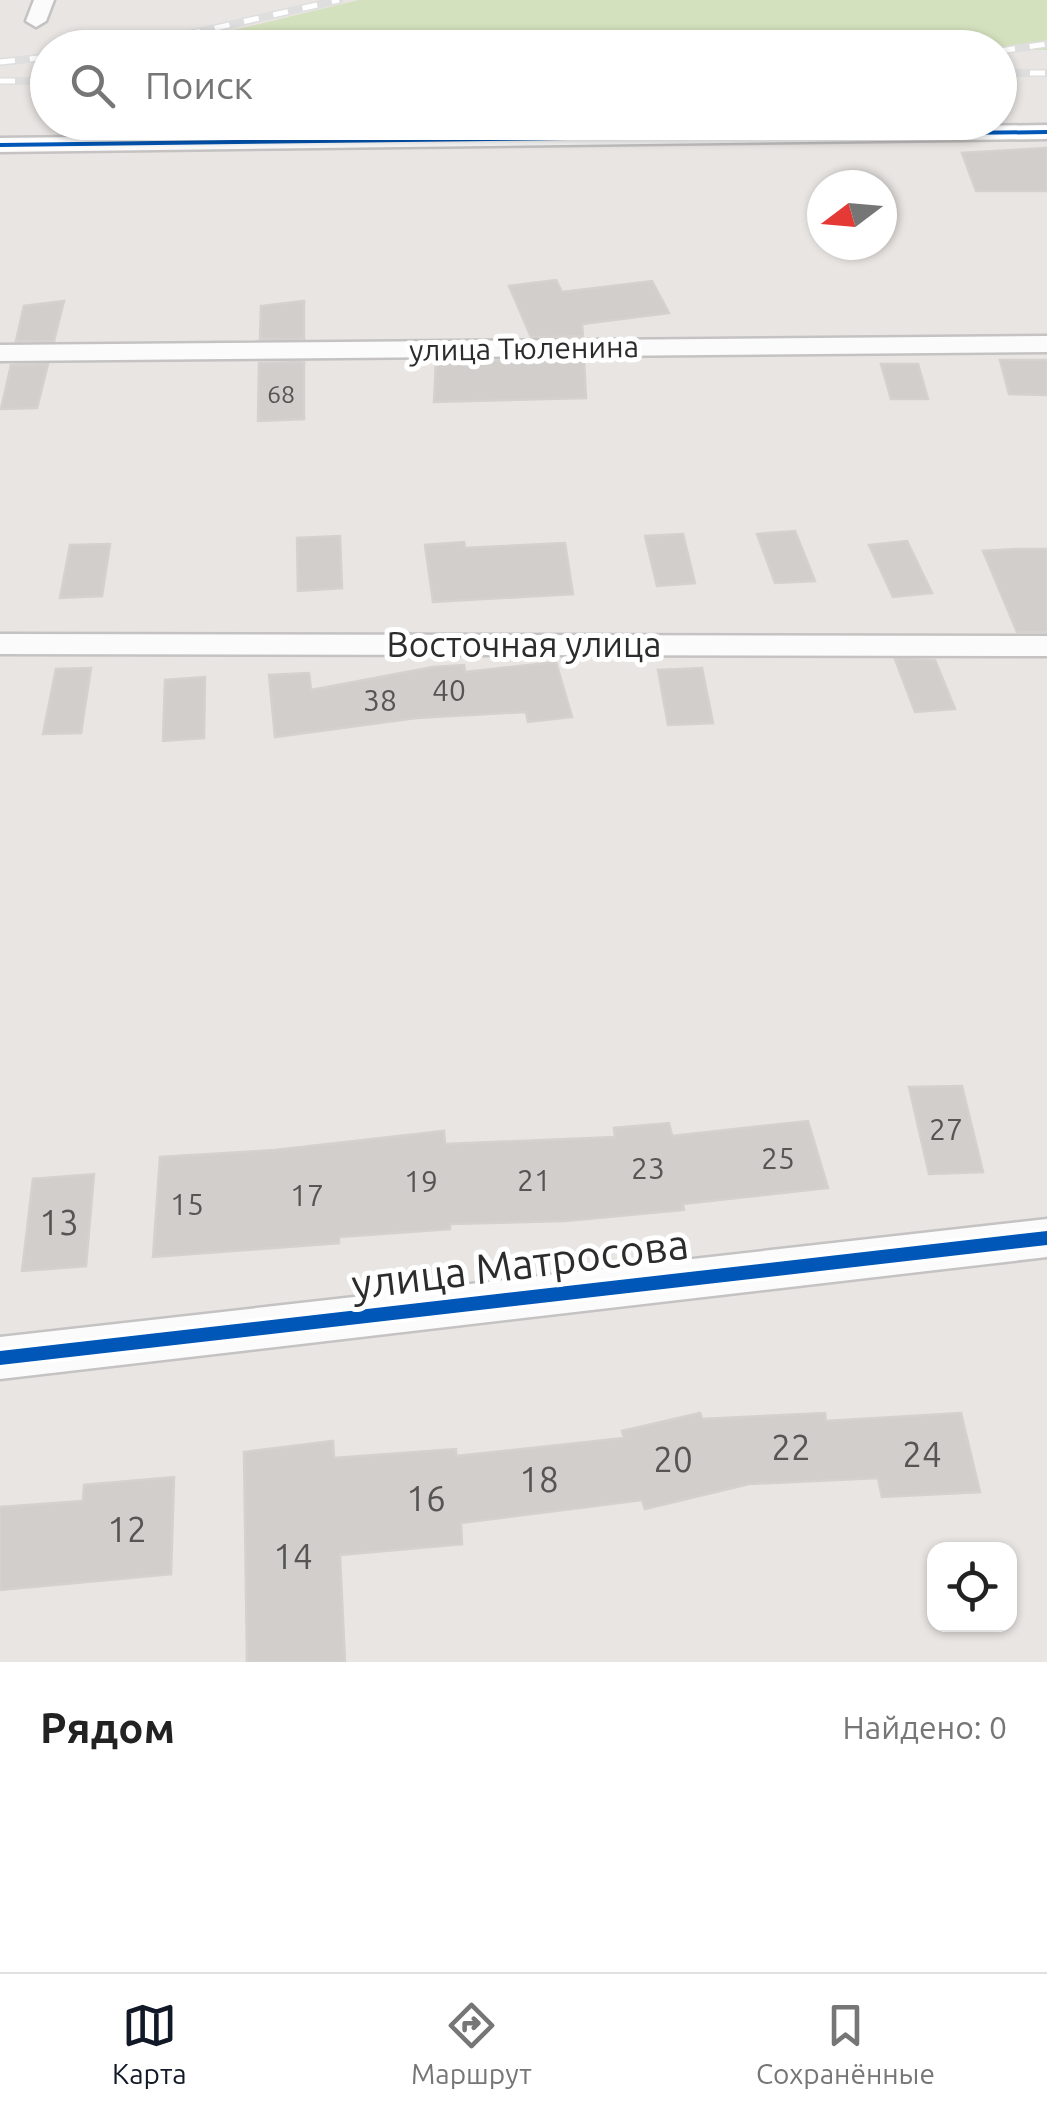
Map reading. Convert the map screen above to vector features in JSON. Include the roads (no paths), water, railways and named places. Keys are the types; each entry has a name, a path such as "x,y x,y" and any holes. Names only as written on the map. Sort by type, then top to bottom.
{"street":[{"path":"36,21 44,0"},
{"path":"1017,132 1047,132"},
{"path":"0,145 403,140"},
{"name":"улица Тюленина","path":"0,354 1047,344"},
{"name":"Восточная улица","path":"0,644 1047,646"},
{"name":"улица Матросова","path":"0,1358 1047,1238"}],"railway":[{"path":"206,30 339,0"},
{"path":"1017,48 1047,44"},
{"path":"0,62 30,59"},
{"path":"1017,73 1047,73"},
{"path":"0,81 30,81"}]}
